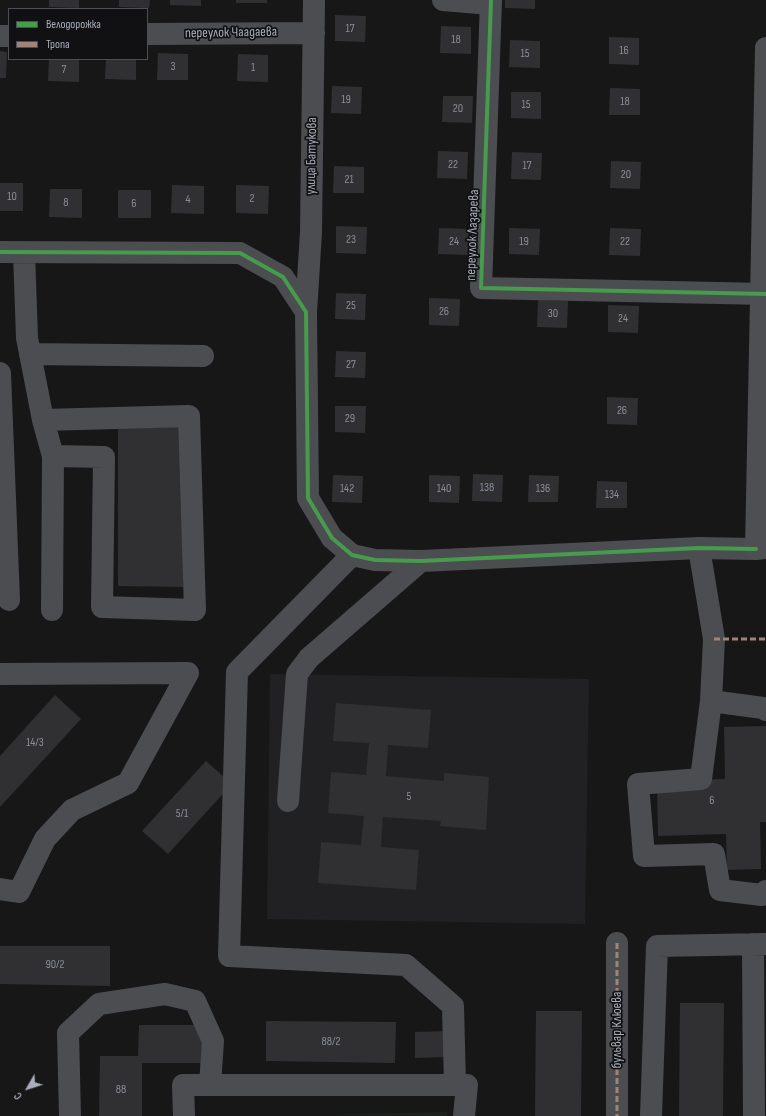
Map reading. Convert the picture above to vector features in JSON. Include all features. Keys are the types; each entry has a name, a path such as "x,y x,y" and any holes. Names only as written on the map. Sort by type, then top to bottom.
{"main road":[{"path":"761,548 766,48"}],"street":[{"name":"улица Батукова","path":"314,0 311,232 306,312 308,498 332,538 352,555"},
{"path":"443,0 491,2"},
{"name":"переулок Лазарева","path":"491,2 482,288 764,294"},
{"name":"переулок Чаадаева","path":"148,34 314,33"},
{"path":"0,252 240,253 283,277 306,312"},
{"path":"24,253 27,338 43,420 53,456 52,610"},
{"path":"30,354 202,356"},
{"path":"0,374 9,600"},
{"path":"43,420 189,416 195,610 102,607 104,457 53,456"},
{"path":"455,1085 454,1006 406,965 228,956 237,672 352,555 375,560 421,561 699,548 761,548"},
{"path":"699,548 714,639 712,701 701,779 638,784 644,856 714,854 720,890 762,895 766,891"},
{"path":"288,801 297,674 309,658 421,561"},
{"path":"0,674 188,673 128,783 72,810 45,840 19,892 0,889"},
{"path":"712,701 763,708 766,710"},
{"name":"бульвар Клюева","path":"617,943 617,1116"},
{"path":"651,1116 657,946 759,944 758,1105"},
{"path":"70,1116 68,1033 99,1004 165,994 195,1000 213,1041 210,1085"},
{"path":"184,1116 183,1085 467,1085 464,1116"}],"shaded area":[{"path":"270,674 589,679 585,924 267,919"},
{"path":"447,1112 447,1116 321,1115"}],"building":[{"path":"49,0 79,0 79,8 49,7"},
{"path":"119,0 150,0 149,8 119,7"},
{"path":"170,0 201,0 201,6 170,5"},
{"path":"236,0 267,0 267,3 236,3"},
{"path":"505,0 535,0 535,9 505,8"},
{"path":"335,15 366,16 365,42 335,41"},
{"path":"441,26 471,27 471,54 440,53"},
{"path":"609,37 639,38 639,65 609,64"},
{"path":"510,40 540,41 540,68 509,67"},
{"path":"0,51 7,52 6,78 0,78"},
{"path":"158,53 188,54 188,80 157,80"},
{"path":"238,54 268,55 268,82 237,81"},
{"path":"49,60 79,60 79,82 48,81"},
{"path":"106,60 136,60 136,80 105,79"},
{"path":"332,86 362,87 361,114 331,113"},
{"path":"610,88 640,89 640,115 609,115"},
{"path":"511,92 541,92 541,119 511,118"},
{"path":"443,96 473,96 472,123 442,122"},
{"path":"438,151 468,152 467,179 437,178"},
{"path":"512,152 542,153 541,180 511,179"},
{"path":"611,161 641,162 640,189 610,188"},
{"path":"334,166 364,167 364,193 333,193"},
{"path":"0,183 23,183 23,211 0,211"},
{"path":"172,185 204,186 204,214 171,213"},
{"path":"236,185 269,186 268,214 236,213"},
{"path":"50,189 82,189 82,218 49,217"},
{"path":"118,190 151,190 151,218 118,218"},
{"path":"336,226 367,227 366,254 336,253"},
{"path":"439,228 469,229 468,255 438,254"},
{"path":"509,228 540,229 539,255 509,254"},
{"path":"610,228 641,229 640,256 609,255"},
{"path":"336,293 366,294 365,320 335,319"},
{"path":"429,298 460,299 459,326 429,325"},
{"path":"538,300 568,301 567,328 537,327"},
{"path":"608,305 639,306 638,333 608,332"},
{"path":"336,351 366,352 365,378 335,377"},
{"path":"607,397 638,398 637,425 607,424"},
{"path":"335,406 366,406 365,433 335,432"},
{"path":"118,422 184,422 183,587 118,586"},
{"path":"473,474 503,475 502,502 472,501"},
{"path":"333,475 363,476 362,503 332,502"},
{"path":"429,475 460,476 459,503 429,502"},
{"path":"529,475 559,476 558,502 528,502"},
{"path":"597,481 627,482 627,508 596,508"},
{"path":"55,695 81,719 0,807 0,756"},
{"path":"336,703 431,710 428,748 388,745 386,776 444,781 444,773 489,777 486,830 440,826 441,821 383,817 381,847 419,850 416,890 318,883 321,842 361,845 364,816 328,813 331,772 366,775 369,743 333,741"},
{"path":"766,726 766,822 760,822 761,869 727,870 726,834 658,836 657,781 725,779 724,727"},
{"path":"206,761 232,784 168,854 142,831"},
{"path":"0,946 110,946 110,986 0,984"},
{"path":"680,1003 724,1003 723,1116 679,1116"},
{"path":"536,1011 582,1011 581,1116 535,1116"},
{"path":"266,1021 396,1022 395,1063 266,1061"},
{"path":"139,1025 206,1025 205,1063 142,1063 142,1116 99,1116 100,1056 138,1056"},
{"path":"448,1031 448,1057 415,1058 415,1032"}],"marked path":[{"path":"714,639 766,639"},
{"path":"617,943 617,1116"}],"cycle path":[{"path":"491,0 481,288 766,294"},
{"path":"0,252 240,253 283,277 306,312 308,498 332,538 352,555 375,560 421,561 699,548 756,549"}]}
